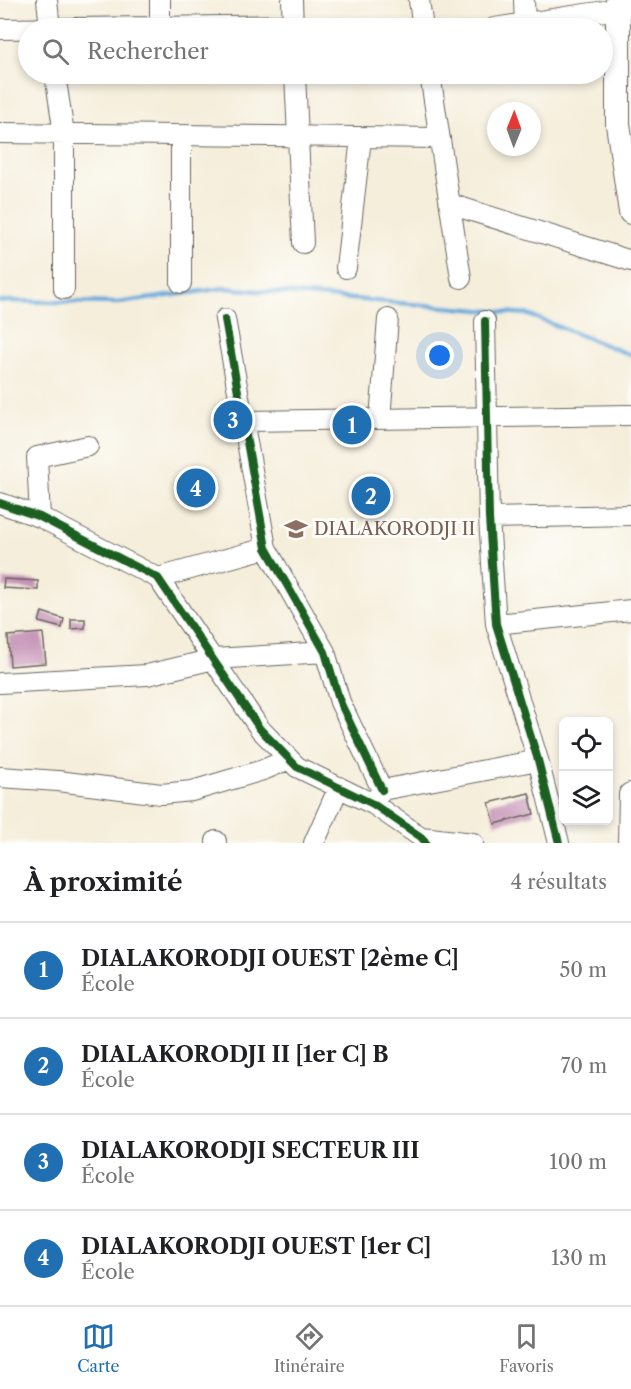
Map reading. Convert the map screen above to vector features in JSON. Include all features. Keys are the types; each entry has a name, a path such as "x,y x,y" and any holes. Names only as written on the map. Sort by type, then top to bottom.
{"main road":[{"path":"618,5 618,124 631,212"},
{"path":"630,843 631,795"}],"street":[{"path":"47,0 48,18"},
{"path":"160,0 160,18"},
{"path":"292,0 293,18"},
{"path":"418,0 421,18"},
{"path":"524,0 525,18"},
{"path":"554,18 618,5"},
{"path":"0,29 18,29"},
{"path":"57,84 64,134 64,289"},
{"path":"295,84 303,243"},
{"path":"432,84 461,278"},
{"path":"0,133 440,138"},
{"path":"181,136 181,283"},
{"path":"346,268 361,138"},
{"path":"450,204 631,261"},
{"path":"225,319 266,548 325,652 340,702 377,797 424,840 473,843"},
{"path":"380,419 388,319"},
{"path":"485,321 489,518 496,624 538,760 559,843"},
{"path":"243,421 631,415"},
{"path":"40,517 37,457 88,446"},
{"path":"0,503 40,517 158,578 260,729 297,767 339,787 377,797 538,760"},
{"path":"489,518 631,515"},
{"path":"158,578 266,548"},
{"path":"496,624 631,610"},
{"path":"0,683 147,675 214,659 325,652"},
{"path":"0,777 58,780 161,794 192,791 263,770 290,759"},
{"path":"314,843 339,787"}],"building":[{"path":"4,579 38,581 38,590 3,588"},
{"path":"42,612 64,619 62,628 39,622"},
{"path":"71,619 85,619 85,628 71,629"},
{"path":"43,633 46,663 10,666 8,636"},
{"path":"529,793 534,814 495,824 489,803"}],"waterway":[{"path":"0,301 118,303 225,288 526,314 631,355"}],"cycle path":[{"path":"225,319 266,548 325,652 340,702 382,790"},
{"path":"485,321 489,518 496,624 538,760 559,843"},
{"path":"0,503 40,517 158,578 260,729 297,767 373,804 421,837 426,843"}],"place":[{"name":"DIALAKORODJI SECTEUR III","path":"233,420"},
{"name":"DIALAKORODJI OUEST [2ème C]","path":"352,425"},
{"name":"DIALAKORODJI OUEST [1er C]","path":"196,488"},
{"name":"DIALAKORODJI II [1er C] B","path":"371,496"},
{"name":"DIALAKORODJI II","path":"296,529"}]}
